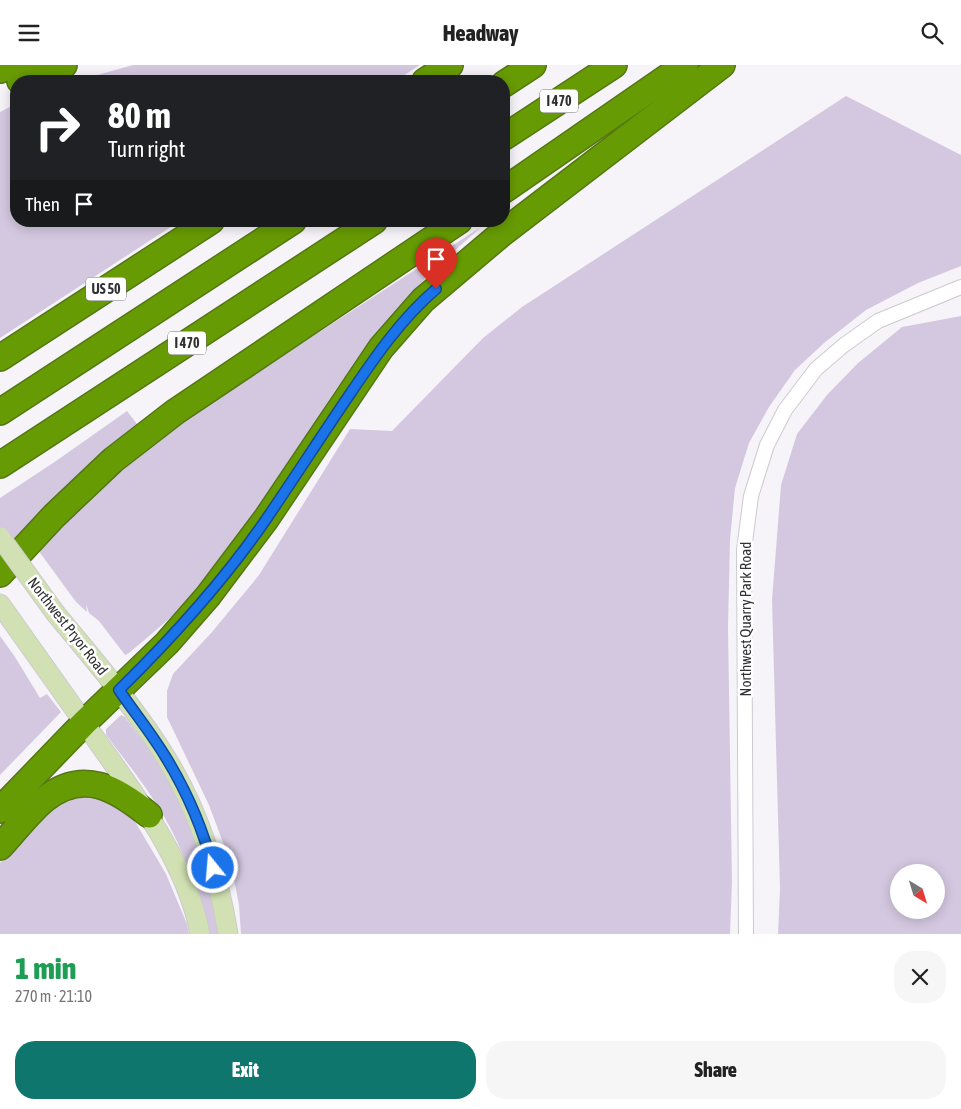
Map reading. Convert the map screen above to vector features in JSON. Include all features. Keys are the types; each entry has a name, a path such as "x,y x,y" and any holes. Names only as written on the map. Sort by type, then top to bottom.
{"highway":[{"path":"0,70 14,65"},
{"path":"37,75 64,65"},
{"path":"434,75 450,65"},
{"path":"510,80 533,65"},
{"name":"I 470","path":"510,133 614,65"},
{"path":"510,187 685,65"},
{"path":"0,810 84,723 166,643 208,596 266,519 381,348 423,300 500,235 722,65"},
{"name":"US 50","path":"0,358 202,227"},
{"path":"0,412 284,227"},
{"name":"I 470","path":"0,465 365,227"},
{"path":"0,574 54,516 113,460 175,412 450,227"},
{"path":"0,847 44,799 74,784 107,787 128,797 149,815"}],"main road":[{"name":"Northwest Pryor Road","path":"0,537 56,614 119,690 165,756 189,801 208,848 224,906 228,934"},
{"path":"0,604 149,815 181,876 197,917 200,934"}],"street":[{"name":"Northwest Quarry Park Road","path":"746,934 744,550 751,496 767,445 785,410 816,369 844,345 878,321 961,287"}],"shaded area":[{"path":"133,65 420,65 404,75 97,75"},
{"path":"846,96 961,155 961,266 918,283 866,310 824,343 795,370 769,407 749,443 735,488 730,540 728,628 732,882 730,934 241,934 239,905 231,864 209,805 167,717 167,691 173,674 212,632 259,575 350,429 392,431 483,338 522,307"},
{"path":"10,107 10,227 171,227 0,338 0,112"},
{"path":"481,227 432,271 392,315 334,392 260,509 197,590 169,619 125,655 99,621 89,613 86,604 87,612 76,602 38,550 69,515 115,473 184,420"},
{"path":"961,316 961,934 778,934 780,889 772,600 781,485 797,434 827,395 858,363 902,327"},
{"path":"127,411 140,428 0,558 0,498"},
{"path":"0,636 40,698 47,694 61,712 0,775"},
{"path":"121,715 125,717 156,759 181,803 210,878 219,934 208,934 190,872 170,827 142,783 106,735 106,729"},
{"path":"78,794 107,799 133,818 166,874 187,924 189,934 0,934 0,863 51,807"}],"route":[{"path":"213,868 208,848 189,801 165,756 119,690 166,643 208,596 266,519 381,348 423,300 436,289"}]}
